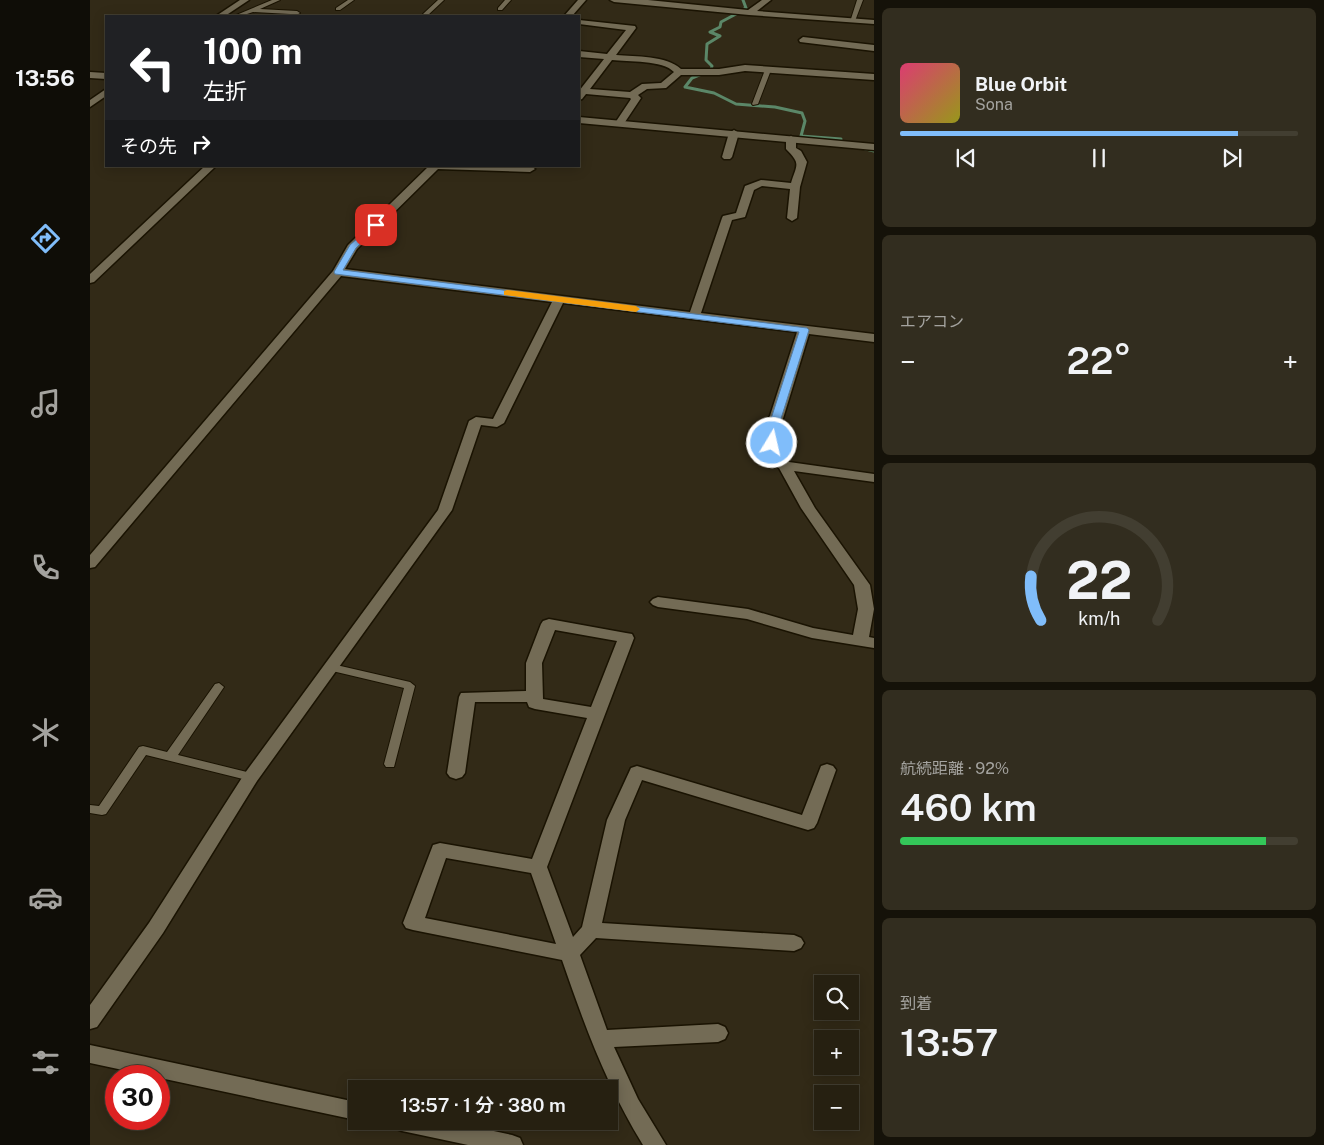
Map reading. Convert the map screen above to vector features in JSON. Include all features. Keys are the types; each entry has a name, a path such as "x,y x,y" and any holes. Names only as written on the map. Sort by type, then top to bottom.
{"street":[{"path":"222,15 245,0"},
{"path":"569,15 582,0"},
{"path":"614,0 681,4 750,13 874,22"},
{"path":"750,13 767,0"},
{"path":"580,22 632,28 581,94"},
{"path":"803,40 874,48"},
{"path":"580,54 672,65 679,72"},
{"path":"581,94 632,95 645,86 663,86 679,72 719,72 745,68 874,77"},
{"path":"90,75 105,76"},
{"path":"90,104 105,93"},
{"path":"620,123 636,98 632,95"},
{"path":"580,120 874,147"},
{"path":"727,157 734,133"},
{"path":"791,139 791,149 798,153 802,162 795,186 792,218"},
{"path":"90,280 210,167"},
{"path":"90,564 338,272 352,247 434,167"},
{"path":"459,167 530,170"},
{"path":"694,316 727,218 741,215 749,188 762,183 795,186"},
{"path":"338,272 874,338"},
{"path":"90,1021 156,928 252,777 445,510 476,421 497,423 559,300"},
{"path":"658,602 748,614 812,633 867,642 866,598 862,585 808,508 772,443 774,425 804,330"},
{"path":"782,464 874,478"},
{"path":"856,576 874,578"},
{"path":"597,714 535,703 534,663 550,624 626,638 597,714 538,867 600,1039 630,1105 655,1145"},
{"path":"456,773 467,697 535,696"},
{"path":"569,954 591,930 616,820 636,772 808,823 827,770"},
{"path":"538,867 440,850 413,923 569,954"},
{"path":"591,930 794,943"},
{"path":"600,1039 718,1033"},
{"path":"90,1054 348,1109"},
{"path":"443,1130 512,1145"}],"lane":[{"path":"240,15 277,0"},
{"path":"338,9 351,0"},
{"path":"425,14 441,0"},
{"path":"500,9 508,0"},
{"path":"852,21 860,0"},
{"path":"252,10 297,13 293,15"},
{"path":"755,104 768,70"},
{"path":"332,668 410,686 390,764"},
{"path":"170,757 219,687"},
{"path":"90,809 102,811 143,750 252,777"}],"waterway":[{"path":"743,0 746,8 744,9"},
{"path":"736,14 721,22 720,27 710,32 720,36 707,44 706,60 712,66 711,70 692,78 685,87 714,93 736,104 775,107 802,113 805,121 801,136 841,139 840,146 843,146"},
{"path":"862,148 874,151"}],"slow traffic":[{"path":"507,293 636,309"}],"route":[{"path":"376,225 352,247 338,272 804,330 774,425 772,443"}]}
